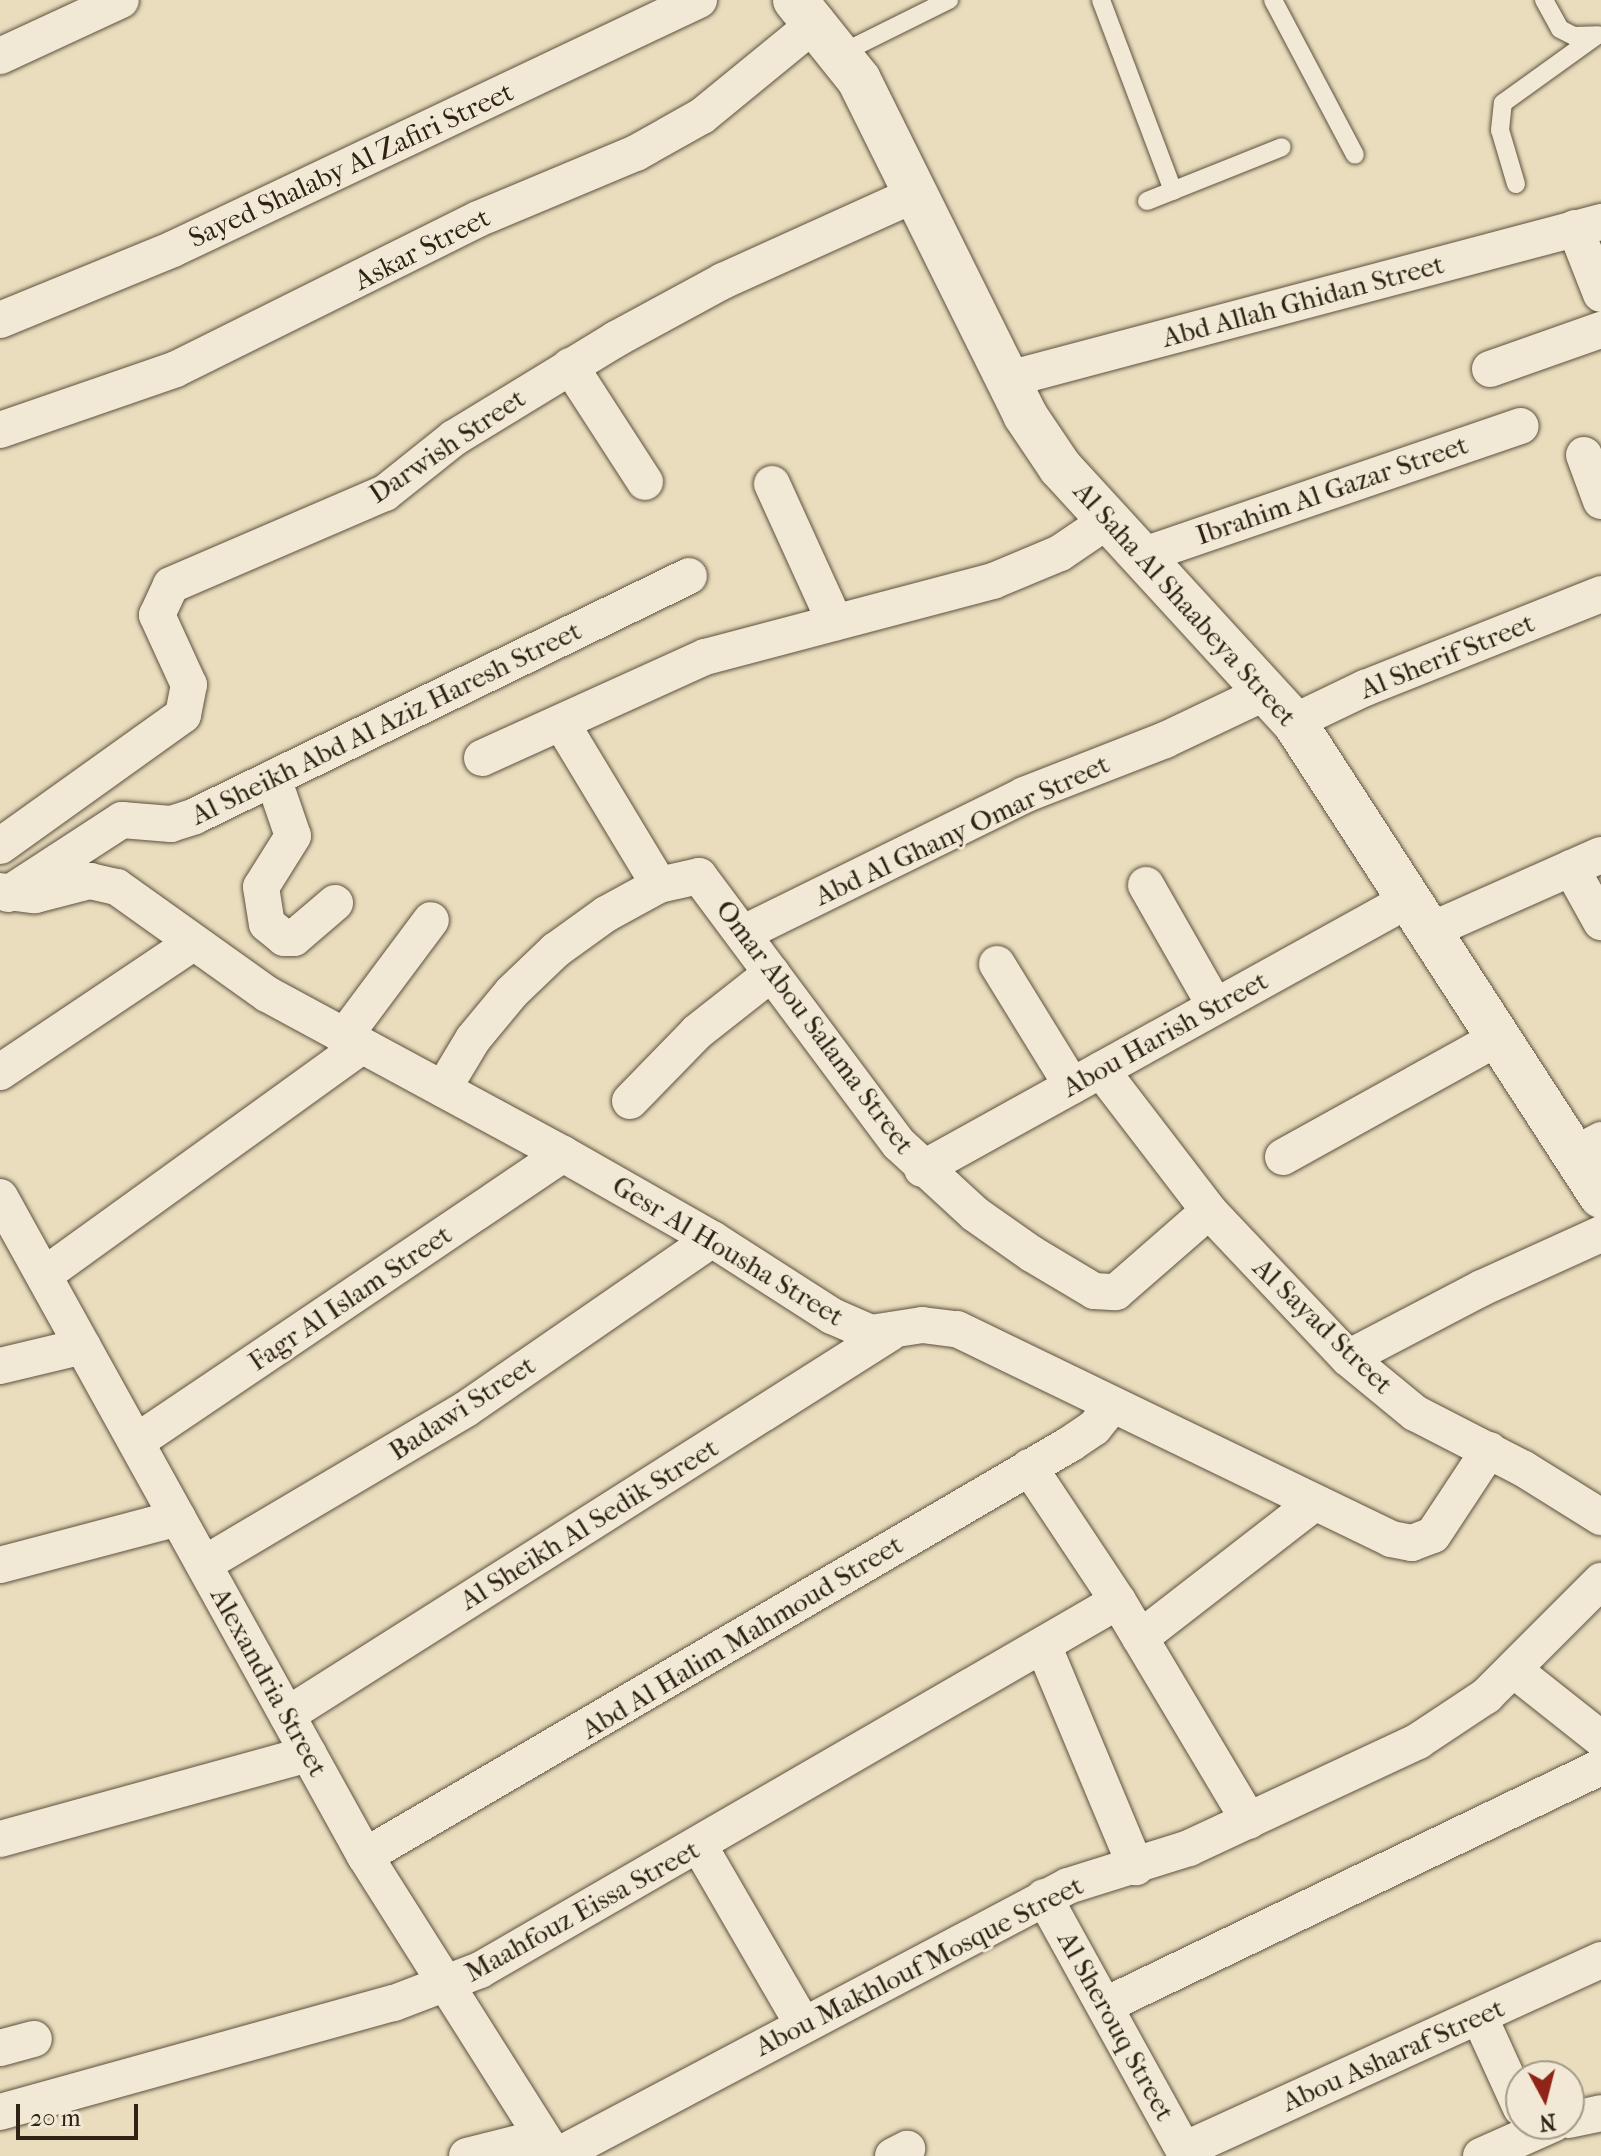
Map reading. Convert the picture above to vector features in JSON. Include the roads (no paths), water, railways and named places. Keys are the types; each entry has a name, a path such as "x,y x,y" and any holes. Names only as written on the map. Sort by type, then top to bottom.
{"main road":[{"name":"Al Saha Al Shaabeya Street","path":"817,25 918,193 1005,380 1060,467 1281,707 1496,1039 1587,1147 1601,1196"}],"street":[{"path":"0,56 121,0"},
{"name":"Sayed Shalaby Al Zafiri Street","path":"0,320 173,249 699,0"},
{"name":"Askar Street","path":"0,430 187,364 478,219 636,153 702,116 817,25"},
{"name":"Darwish Street","path":"0,846 183,715 189,685 157,615 171,585 385,493 454,438 570,366 723,281 918,193"},
{"path":"1588,225 1601,294"},
{"name":"Abd Allah Ghidan Street","path":"1005,380 1588,225"},
{"path":"1490,369 1601,330"},
{"path":"570,366 645,482"},
{"name":"Ibrahim Al Gazar Street","path":"1144,555 1520,426"},
{"path":"1584,455 1601,501"},
{"path":"772,484 835,622"},
{"path":"482,758 705,657 993,581 1060,553 1110,519"},
{"name":"Al Sheikh Abd Al Aziz Haresh Street","path":"3,895 122,820 183,821 689,576"},
{"name":"Al Sherif Street","path":"1281,707 1365,688 1601,594"},
{"name":"Abd Al Ghany Omar Street","path":"744,933 1024,795 1165,740 1281,707"},
{"path":"562,724 659,885"},
{"path":"273,778 293,836 261,887 267,924 284,938 294,938 335,903"},
{"path":"1586,861 1601,922"},
{"name":"Abou Harish Street","path":"922,1169 1215,1006 1418,916 1586,861"},
{"name":"Omar Abou Salama Street","path":"443,1089 492,1016 556,950 606,914 659,885 699,876 744,933 877,1118 922,1169 1032,1254 1105,1293 1135,1280 1209,1211"},
{"name":"Gesr Al Housha Street","path":"3,895 35,895 104,882 191,944 351,1042 563,1154 712,1239 832,1316 871,1333 890,1333 922,1325 957,1329 1111,1407 1391,1539 1423,1541 1433,1535 1489,1450"},
{"path":"1146,885 1215,1006"},
{"path":"44,1275 351,1042 431,920"},
{"path":"0,1072 191,944"},
{"name":"Al Sayad Street","path":"997,964 1087,1078 1348,1358 1415,1413 1489,1450 1601,1517"},
{"path":"630,1101 697,1032 772,973"},
{"path":"1283,1157 1496,1039"},
{"name":"Fagr Al Islam Street","path":"136,1442 563,1154"},
{"name":"Alexandria Street","path":"0,1197 365,1856 551,2150"},
{"path":"1348,1358 1482,1288 1601,1234"},
{"name":"Badawi Street","path":"204,1564 466,1409 712,1239"},
{"name":"Al Sheikh Al Sedik Street","path":"287,1715 890,1333"},
{"path":"0,1366 83,1346"},
{"name":"Abd Al Halim Mahmoud Street","path":"365,1856 1094,1428 1111,1407"},
{"path":"1029,1467 1118,1601 1249,1821"},
{"path":"1140,1638 1314,1503"},
{"path":"0,1565 178,1518"},
{"name":"Abou Makhlouf Mosque Street","path":"467,2156 551,2150 1044,1897 1136,1867 1249,1821 1418,1741 1460,1715 1514,1670 1601,1581"},
{"name":"Maahfouz Eissa Street","path":"0,2112 445,1985 560,1928 1118,1601"},
{"path":"1043,1645 1136,1867"},
{"path":"1514,1670 1601,1739"},
{"path":"0,1839 309,1754"},
{"path":"1108,2004 1601,1767"},
{"path":"700,1847 802,2023"},
{"name":"Al Sherouq Street","path":"1044,1897 1108,2004 1186,2153"},
{"name":"Abou Asharaf Street","path":"1186,2153 1601,1960"},
{"path":"1479,2016 1505,2066"},
{"path":"1481,2156 1506,2140"}],"lane":[{"path":"817,25 949,0"},
{"path":"1101,0 1173,191"},
{"path":"1273,0 1355,155"},
{"path":"1544,0 1560,29 1598,36"},
{"path":"1516,184 1500,130 1503,103 1598,36"},
{"path":"1147,201 1282,147"}]}
